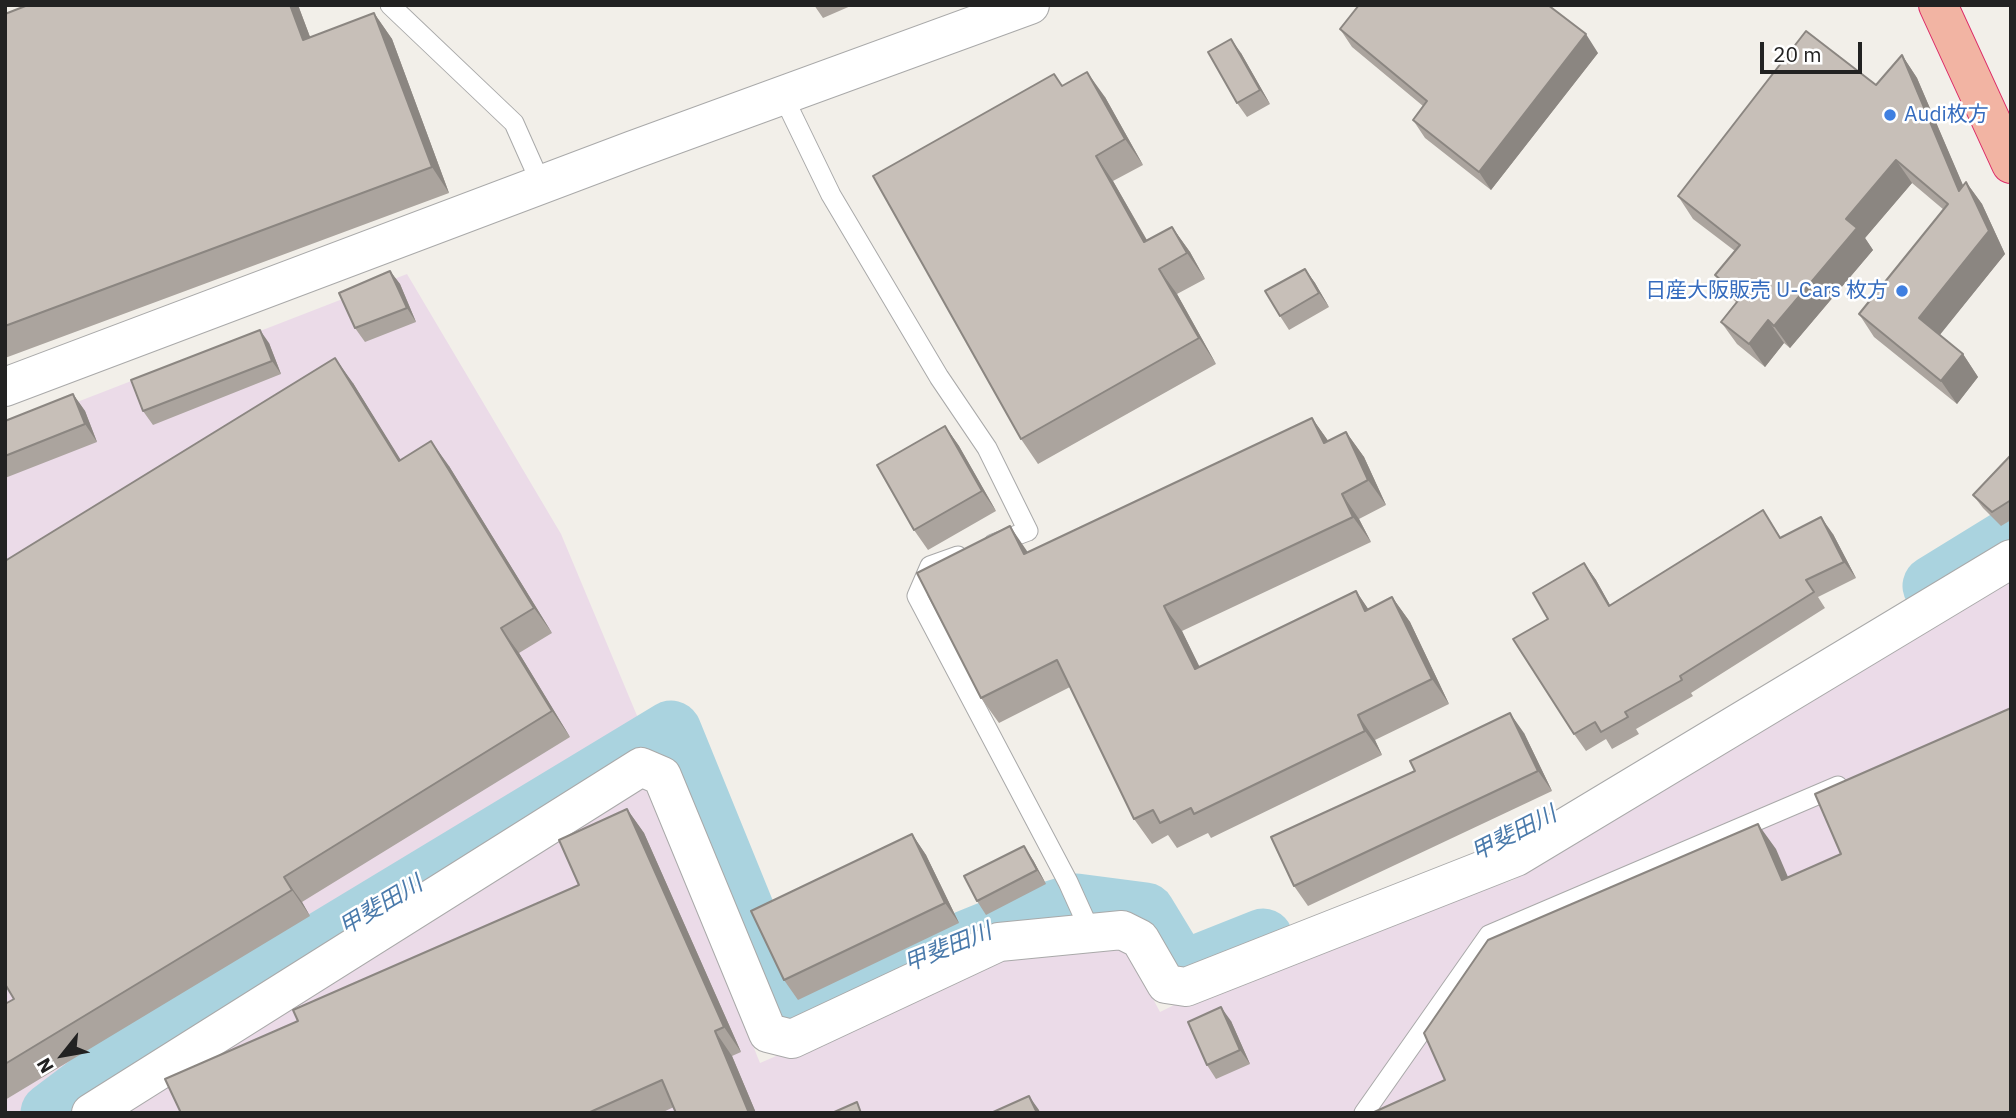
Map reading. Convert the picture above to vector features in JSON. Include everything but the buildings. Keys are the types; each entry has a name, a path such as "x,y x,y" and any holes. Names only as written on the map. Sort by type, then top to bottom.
{"highway":[{"path":"1938,5 2011,164"}],"street":[{"path":"5,387 1030,5"},
{"path":"91,1113 641,767 662,776 768,1032 792,1039 999,943 1088,925 1122,930 1139,939 1166,984 1186,987 1516,857 2011,559"}],"lane":[{"path":"390,5 514,124 542,186"},
{"path":"783,96 831,195 939,377 987,448 1028,531 930,566 917,596 1088,925"},
{"path":"1364,1113 1489,935 1858,777"}],"shaded area":[{"path":"407,274 561,534 643,730 95,1068 34,1113 5,1113 5,430"},
{"path":"2011,573 2011,1113 121,1113 646,781 760,1063 992,963 1057,949 1123,942 1160,1012 1247,969 1513,880"}],"waterway":[{"name":"甲斐田川","path":"1933,586 2011,538"},
{"name":"甲斐田川","path":"51,1113 100,1076 671,731 786,1014 998,928 1076,904 1145,913 1176,964 1190,968 1263,939"}],"place":[{"name":"Audi枚方","path":"1890,115"},
{"name":"日産大阪販売 U-Cars 枚方","path":"1902,291"}]}
